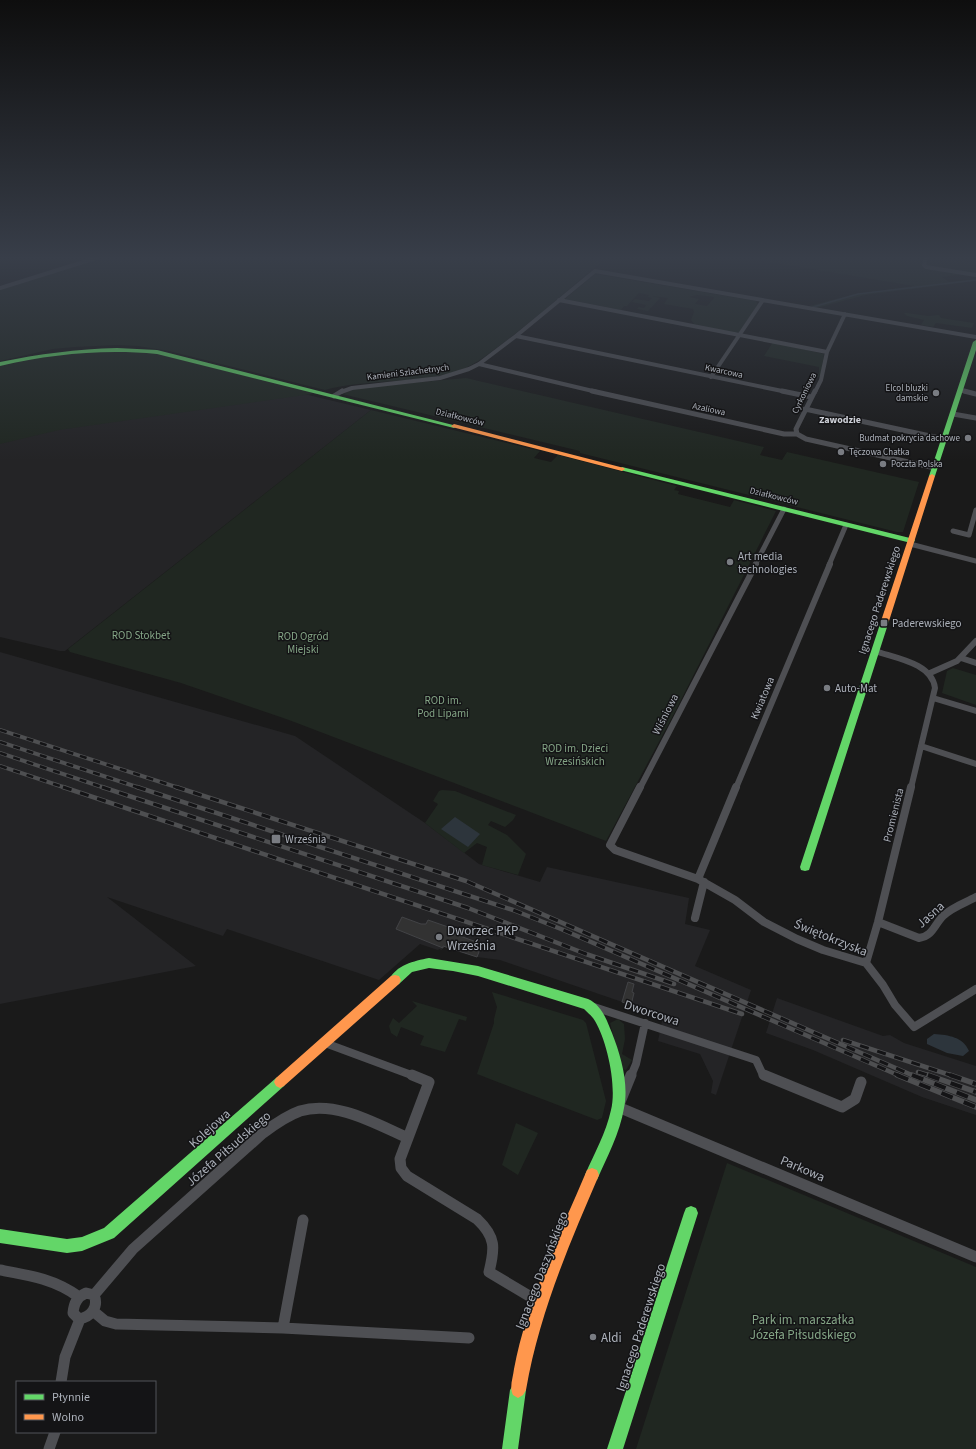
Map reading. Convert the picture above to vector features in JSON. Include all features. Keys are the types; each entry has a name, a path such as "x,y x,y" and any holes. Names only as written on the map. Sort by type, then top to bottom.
{"street":[{"name":"Kamieni Szlachetnych","path":"334,396 344,390 360,386 440,378 469,369 479,364 528,326"},
{"path":"692,326 827,352"},
{"path":"711,377 747,326"},
{"name":"Cyrkoniowa","path":"797,434 796,428 821,380 827,352 839,326"},
{"path":"914,326 976,336"},
{"name":"Kwarcowa","path":"516,336 811,398"},
{"name":"Ignacego Paderewskiego","path":"805,867 976,342"},
{"name":"Działkowców","path":"0,364 38,355 72,350 110,348 140,350 164,354 784,509 910,543"},
{"name":"Azaliowa","path":"479,364 526,374 546,381 769,431 784,434 797,434 806,439 935,468"},
{"path":"960,390 976,394"},
{"path":"805,409 944,439"},
{"path":"952,414 976,418"},
{"name":"Wiśniowa","path":"701,881 615,850 610,844 784,509"},
{"path":"953,531 969,535 973,530 976,510"},
{"name":"Kwiatowa","path":"695,918 701,881 846,525"},
{"path":"910,543 976,561"},
{"path":"875,651 914,664 930,673 961,658 976,640"},
{"path":"961,658 976,663"},
{"name":"Promienista","path":"866,963 878,922 936,688 934,679 930,673"},
{"path":"933,698 976,711"},
{"path":"921,746 976,764"},
{"name":"Świętokrzyska","path":"701,881 735,900 764,922 823,950 866,963 883,985 895,1005 914,1026 976,989"},
{"name":"Jasna","path":"878,922 919,938 924,938 931,934 943,916 976,897"},
{"name":"Dworcowa","path":"409,968 429,962 478,971 645,1023 756,1060 763,1075 842,1106 855,1099 861,1082"},
{"name":"Kolejowa","path":"0,1236 67,1246 82,1244 109,1233 409,968"},
{"name":"Ignacego Daszyńskiego","path":"588,1005 600,1019 612,1058 618,1089 618,1107"},
{"name":"Ignacego Daszyńskiego","path":"510,1449 521,1368 525,1351 541,1304 636,1064 645,1023"},
{"path":"325,1043 429,1082 399,1163 402,1170 406,1176 477,1219 487,1228 492,1236 493,1253 489,1272 541,1304"},
{"name":"Parkowa","path":"618,1107 976,1257"},
{"name":"Józefa Piłsudskiego","path":"94,1295 133,1249 263,1133 287,1116 311,1109 322,1108 335,1110 408,1138"},
{"name":"Ignacego Paderewskiego","path":"614,1449 691,1213"},
{"path":"283,1328 303,1220"},
{"path":"0,1270 50,1281 78,1297"},
{"path":"62,1381 66,1357 80,1319 88,1316 93,1311 96,1303 94,1295 90,1292 78,1297 74,1303 73,1313 80,1319"},
{"path":"93,1311 105,1321 116,1324 283,1328 469,1338"},
{"path":"49,1449 55,1433"}],"shaded area":[{"path":"304,394 371,410 65,651 0,637 0,442 49,429"},
{"path":"0,652 295,736 425,823 479,864 540,882 547,867 689,898 685,924 710,930 695,966 751,990 716,1095 711,1093 713,1081 700,1054 658,1041 663,1016 500,960 477,957 443,946 442,950 438,950 420,944 379,980 227,929 223,936 107,897 196,966 0,1004"},
{"path":"455,817 480,834 468,847 441,829"},
{"path":"777,998 883,1036 890,1035 904,1043 976,1066 976,1115 922,1097 813,1050 766,1033"},
{"path":"934,1034 955,1038 963,1043 969,1051 963,1056 947,1053 927,1044 927,1039"}],"green space":[{"path":"0,326 525,326 485,356 458,371 420,379 356,384 325,390 169,351 138,346 117,345 53,349 0,361"},
{"path":"701,326 744,326 740,332 734,333"},
{"path":"955,326 973,326 972,328"},
{"path":"773,342 824,354 821,375 816,377 819,373 819,367 764,356"},
{"path":"108,350 147,352 166,356 310,392 312,394 59,430 0,444 0,366 50,355"},
{"path":"466,378 764,447 760,455 782,460 787,452 919,482 903,532 897,532 580,453 580,451 342,394 354,389"},
{"path":"371,410 540,451 534,458 551,462 558,455 677,486 674,490 679,491 678,494 730,507 734,500 776,511 676,710 606,841 289,720 181,683 70,652 68,649"},
{"path":"953,668 976,675 976,705 942,693 947,671"},
{"path":"439,791 455,791 516,815 505,827 491,821 488,825 507,835 526,854 518,875 482,865 487,847 477,843 464,853 425,823 438,804 433,801"},
{"path":"492,992 583,1020 586,1023 606,1101 602,1118 597,1120 477,1074 494,1023 497,1007"},
{"path":"412,1001 467,1017 466,1021 459,1019 445,1052 420,1045 424,1036 401,1027 397,1037 391,1033 389,1026 393,1018 399,1023 417,1006"},
{"path":"618,1019 624,1024 625,1039 622,1054 632,1060 626,1070 622,1069 610,1023"},
{"path":"516,1123 538,1133 518,1175 502,1165"},
{"name":"Park im. marszałka Józefa Piłsudskiego","path":"727,1163 976,1267 976,1449 636,1449"}],"building":[{"name":"Dworzec PKP Września","path":"402,917 421,924 426,924 428,920 451,928 449,932 482,944 477,957 443,946 443,948 396,929"},
{"path":"628,982 634,984 632,992 634,993 631,1005 622,1002"}],"railway":[{"path":"0,730 179,788"},
{"path":"0,742 140,788"},
{"path":"0,753 102,787"},
{"path":"0,766 63,787"},
{"path":"63,787 742,1014"},
{"path":"102,787 468,908 586,954 674,984"},
{"path":"137,787 513,910 561,929 900,1076"},
{"path":"176,787 466,881 914,1076"},
{"path":"843,1040 951,1075"},
{"path":"918,1072 930,1076"},
{"path":"897,1075 976,1107"},
{"path":"912,1075 976,1100"},
{"path":"951,1075 976,1084"},
{"path":"930,1076 976,1092"}],"traffic: fast":[{"path":"932,476 976,342"},
{"path":"0,364 39,356 78,351 137,350 157,352 454,426"},
{"path":"622,469 911,541"},
{"path":"805,867 885,621"},
{"path":"395,980 409,968 429,963 453,966 478,971 588,1005 600,1019 604,1028 612,1051 619,1088 618,1109 613,1126 592,1175"},
{"path":"0,1236 67,1246 82,1244 109,1233 280,1082"},
{"path":"615,1449 691,1213"},
{"path":"510,1449 518,1390"}],"traffic: slow":[{"path":"454,426 622,469"},
{"path":"885,621 932,476"},
{"path":"280,1082 395,980"},
{"path":"518,1390 523,1363 538,1308 592,1175"}],"place":[{"name":"Elcol bluzki damskie","path":"936,393"},
{"name":"Budmat pokrycia dachowe","path":"968,438"},
{"name":"Tęczowa Chatka","path":"841,452"},
{"name":"Poczta Polska","path":"883,464"},
{"name":"Art media technologies","path":"730,562"},
{"name":"Paderewskiego","path":"884,623"},
{"name":"Auto-Mat","path":"827,688"},
{"name":"Września","path":"276,839"},
{"name":"Dworzec PKP Września","path":"439,937"},
{"name":"Aldi","path":"593,1337"}],"district":[{"name":"Zawodzie","path":"840,419"}],"park label":[{"name":"ROD Stokbet","path":"141,635"},
{"name":"ROD Ogród Miejski","path":"303,642"},
{"name":"ROD im. Pod Lipami","path":"443,706"},
{"name":"ROD im. Dzieci Wrzesińskich","path":"575,754"}]}
